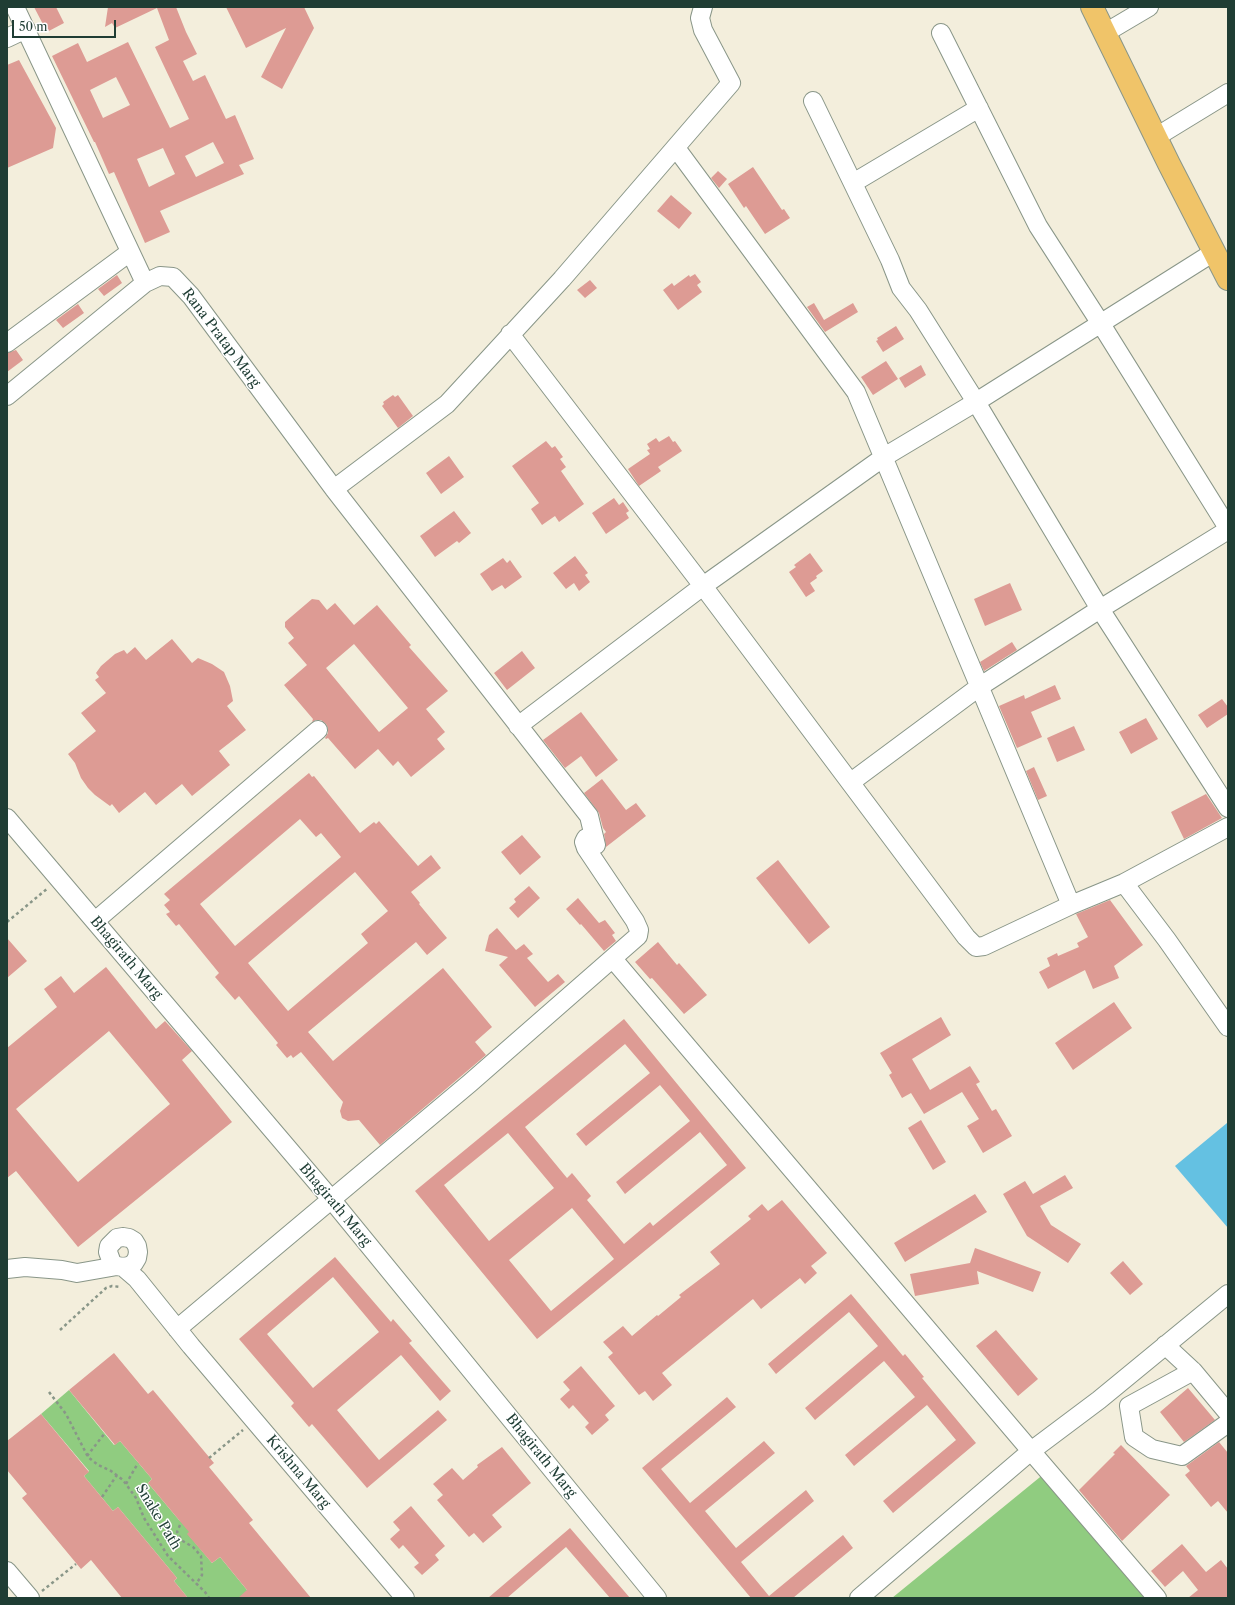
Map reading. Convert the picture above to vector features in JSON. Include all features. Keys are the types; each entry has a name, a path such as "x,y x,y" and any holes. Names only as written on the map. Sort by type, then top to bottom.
{"main road":[{"path":"1092,7 1156,138 1228,279"}],"street":[{"path":"15,7 145,284"},
{"path":"334,489 447,404 562,279 731,83 704,30 700,18 703,7"},
{"path":"1105,33 1149,7"},
{"path":"7,38 26,29"},
{"path":"851,782 979,687 1228,529 1101,324 1038,226 941,33"},
{"path":"1156,138 1228,93"},
{"path":"813,101 890,260 901,288 918,310 976,402 1100,609 1228,808"},
{"path":"853,183 979,108"},
{"path":"676,148 856,392 1071,905"},
{"path":"7,343 130,252"},
{"path":"518,726 703,586 884,457 976,402 1214,252"},
{"name":"Rana Pratap Marg","path":"7,396 145,284 160,276 173,277 191,296 334,489 589,816 596,845 586,838 584,842 588,852 639,930 638,936 613,959"},
{"path":"510,334 703,586 966,937 976,947 984,946 1071,905 1124,883 1228,827"},
{"path":"95,921 318,730"},
{"name":"Bhagirath Marg","path":"7,818 331,1199 657,1598"},
{"path":"1124,883 1167,940 1228,1027"},
{"path":"177,1329 470,1083 613,959 1157,1598"},
{"name":"Krishna Marg","path":"7,1269 24,1267 62,1270 77,1273 120,1267 137,1279 191,1346 405,1598"},
{"path":"859,1598 1031,1451 1100,1400 1164,1345 1228,1294"},
{"path":"1164,1345 1192,1371 1228,1413"},
{"path":"1192,1371 1129,1406 1134,1437 1152,1449 1182,1456 1228,1423"},
{"path":"7,1570 34,1596"}],"path":[{"path":"7,922 59,879"},
{"path":"60,1330 106,1288 112,1286 123,1287"},
{"name":"Snake Path","path":"49,1392 66,1414 87,1456 98,1465 117,1475 126,1484 136,1498 144,1518 168,1556 209,1598"},
{"path":"209,1458 255,1421"},
{"path":"87,1456 105,1433"},
{"path":"126,1484 138,1463"},
{"path":"102,1497 117,1475"},
{"path":"180,1525 177,1532 181,1540 193,1547 201,1556 202,1575 196,1584"},
{"path":"34,1596 76,1564"}],"green space":[{"path":"69,1390 114,1445 120,1441 152,1479 148,1483 179,1520 193,1529 188,1534 212,1563 220,1557 247,1590 249,1598 188,1598 174,1581 177,1578 118,1507 113,1511 84,1476 89,1471 41,1414"},
{"path":"1045,1473 1149,1598 892,1598"}],"water":[{"path":"1227,1123 1228,1124 1228,1228 1175,1166"}],"building":[{"path":"34,7 56,7 64,23 47,32"},
{"path":"108,7 176,7 197,54 183,61 193,81 205,75 226,119 235,115 254,159 239,165 244,174 160,211 170,232 145,243 114,172 109,174 95,142 52,56 78,43 87,62 128,42 170,128 189,119 155,47 169,40 157,8 115,28 112,23 105,27","holes":["116,77 130,105 103,118 90,90","213,142 224,163 196,177 185,156","163,148 175,174 149,187 137,159"]},
{"path":"226,7 304,7 314,28 282,89 261,77 286,28 246,48"},
{"path":"19,60 56,128 53,148 7,168 7,65"},
{"path":"753,167 782,210 784,209 790,218 765,234 746,206 744,208 728,184"},
{"path":"718,171 727,179 719,188 711,178"},
{"path":"671,195 692,213 679,229 657,211"},
{"path":"695,274 701,282 697,285 702,292 678,310 663,290 672,283 674,286 689,275 690,277"},
{"path":"117,275 122,283 104,296 98,289"},
{"path":"590,280 597,288 585,298 577,290"},
{"path":"814,303 824,320 853,303 858,312 825,332 807,307"},
{"path":"78,304 84,313 63,328 56,320"},
{"path":"896,326 904,339 883,352 876,341 878,340 877,338"},
{"path":"16,350 23,360 7,372 7,353"},
{"path":"886,361 898,379 873,395 861,377"},
{"path":"921,365 926,375 905,388 899,378"},
{"path":"393,395 395,397 398,395 413,416 398,428 382,406 384,404 383,402"},
{"path":"669,436 673,442 675,441 682,451 658,467 661,471 639,486 628,469 650,454 647,450 650,449 647,444 656,438 659,442"},
{"path":"546,441 552,448 555,446 563,457 560,459 566,467 561,471 584,504 559,522 555,516 542,525 531,509 539,503 512,466"},
{"path":"449,456 464,477 441,494 426,473"},
{"path":"614,498 619,505 623,502 629,511 626,513 629,518 606,534 592,513"},
{"path":"454,511 471,533 459,543 457,541 435,557 420,536"},
{"path":"810,553 823,571 810,583 815,591 806,597 789,572 796,567 794,565"},
{"path":"575,556 588,573 585,575 590,582 579,591 574,583 566,589 553,573"},
{"path":"503,558 507,563 510,560 522,577 505,589 502,585 492,591 480,574"},
{"path":"1010,583 1022,610 985,626 974,599"},
{"path":"312,599 319,600 327,610 335,603 354,625 377,605 411,645 409,647 448,691 426,709 445,732 437,739 445,749 411,777 398,761 393,766 378,749 355,769 328,738 325,738 328,733 326,724 321,720 312,722 313,719 284,685 307,665 288,643 294,638 285,627 285,622","holes":["354,644 408,708 379,732 326,668"]},
{"path":"172,639 192,663 198,658 212,664 224,672 230,686 233,701 227,706 246,730 219,751 230,765 192,796 182,784 156,805 145,792 119,813 112,804 110,806 88,788 81,778 75,763 68,754 96,731 81,713 106,693 95,680 99,677 96,673 101,666 115,654 124,650 127,654 135,647 146,660"},
{"path":"1012,642 1017,650 984,671 980,662"},
{"path":"522,651 535,668 507,690 494,673"},
{"path":"1055,685 1061,699 1031,712 1042,737 1017,748 999,706 1024,695 1025,699"},
{"path":"1222,699 1228,707 1228,714 1207,728 1198,715"},
{"path":"581,712 618,760 596,777 581,756 565,768 543,740"},
{"path":"1146,718 1158,739 1131,754 1119,732"},
{"path":"1074,726 1085,750 1057,762 1047,738"},
{"path":"1034,767 1047,796 1038,800 1026,771"},
{"path":"309,773 312,777 314,776 360,833 374,822 376,824 379,821 418,866 431,855 441,868 411,892 447,938 427,955 416,942 308,1032 333,1061 443,968 492,1027 475,1042 486,1055 380,1145 359,1120 348,1121 342,1118 340,1111 343,1102 301,1052 293,1058 291,1055 287,1058 276,1045 278,1043 239,996 235,1000 215,977 219,973 179,924 176,926 166,914 170,912 164,905 170,900 164,894","holes":["300,819 316,837 321,833 341,857 235,946 200,904","355,872 388,911 361,934 368,943 288,1011 248,963"]},
{"path":"602,779 626,810 636,803 646,816 606,847 604,834 606,832 603,828 599,813 584,793"},
{"path":"1206,794 1222,818 1184,839 1171,812"},
{"path":"522,835 541,857 520,875 501,852"},
{"path":"778,860 830,927 809,944 756,878"},
{"path":"529,886 540,898 518,918 509,908 516,902 514,899"},
{"path":"578,898 599,923 605,920 615,933 612,935 616,941 604,951 566,909"},
{"path":"1110,900 1143,945 1114,966 1119,978 1093,989 1085,970 1048,989 1039,972 1050,966 1047,958 1057,953 1058,956 1079,947 1077,943 1088,937 1076,914"},
{"path":"497,928 516,950 524,944 533,954 527,958 548,982 558,974 565,982 535,1007 499,965 508,957 485,951 489,935"},
{"path":"7,938 27,961 7,978"},
{"path":"658,942 677,965 679,963 707,995 684,1014 652,978 650,979 635,962"},
{"path":"106,967 156,1029 165,1021 192,1051 182,1060 232,1122 78,1247 16,1171 7,1178 7,1048 57,1007 44,989 61,976 74,993","holes":["109,1031 170,1104 78,1182 16,1109"]},
{"path":"1114,1002 1132,1028 1073,1070 1055,1043"},
{"path":"941,1017 951,1035 912,1059 930,1090 970,1066 980,1082 976,1084 992,1111 996,1109 1012,1136 983,1153 967,1126 979,1119 962,1092 924,1114 911,1093 902,1098 889,1075 892,1073 880,1053"},
{"path":"624,1019 746,1168 537,1339 415,1191","holes":["625,1044 650,1073 576,1134 586,1146 660,1085 690,1121 616,1182 625,1194 700,1132 727,1165 653,1226 650,1222 624,1244 587,1200 591,1196 572,1173 567,1178 525,1127","508,1133 554,1188 489,1241 444,1185","572,1208 614,1259 551,1311 509,1260"]},
{"path":"921,1120 946,1162 933,1170 908,1128"},
{"path":"1065,1175 1073,1188 1040,1206 1051,1225 1081,1244 1068,1263 1027,1236 1003,1194 1025,1181 1033,1194"},
{"path":"975,1194 987,1212 905,1262 894,1243"},
{"path":"782,1200 827,1253 811,1266 817,1273 805,1284 800,1278 761,1309 753,1299 662,1373 672,1385 653,1401 645,1391 639,1395 608,1357 613,1353 603,1342 623,1326 632,1336 657,1315 658,1316 681,1297 679,1295 720,1264 710,1252 751,1219 748,1216 762,1204 768,1211"},
{"path":"975,1248 1041,1272 1033,1292 977,1271 979,1284 915,1296 910,1274 970,1263"},
{"path":"335,1257 391,1322 393,1319 412,1341 409,1343 451,1391 440,1401 401,1355 337,1410 379,1460 438,1410 447,1420 367,1488 312,1424 309,1427 291,1406 294,1403 239,1339","holes":["333,1277 379,1332 313,1388 267,1334"]},
{"path":"1123,1261 1143,1284 1130,1295 1110,1273"},
{"path":"851,1294 903,1356 905,1354 924,1377 922,1378 976,1443 893,1513 883,1501 956,1440 927,1405 854,1466 845,1455 915,1397 884,1361 815,1420 805,1408 878,1346 849,1312 776,1374 768,1364"},
{"path":"996,1330 1038,1379 1018,1396 976,1346"},
{"path":"114,1353 148,1394 153,1390 214,1463 209,1467 253,1520 249,1523 311,1598 238,1598 247,1590 220,1557 212,1563 187,1534 189,1532 148,1483 152,1479 120,1441 115,1445 69,1390"},
{"path":"581,1366 615,1406 605,1415 609,1420 592,1435 585,1427 589,1423 573,1405 569,1409 560,1399 570,1390 563,1382"},
{"path":"1188,1388 1215,1420 1184,1442 1160,1412"},
{"path":"727,1397 736,1407 661,1469 690,1503 764,1441 775,1453 705,1511 736,1548 806,1490 814,1501 741,1562 769,1596 843,1535 853,1548 793,1598 751,1598 642,1468"},
{"path":"41,1414 89,1472 84,1476 113,1511 118,1507 177,1578 174,1581 188,1598 122,1598 91,1560 81,1569 22,1498 27,1494 7,1470 7,1441"},
{"path":"1219,1442 1228,1453 1228,1513 1218,1501 1211,1507 1185,1475 1190,1471 1186,1466"},
{"path":"1121,1445 1170,1495 1122,1541 1079,1490 1115,1454 1113,1453"},
{"path":"502,1447 531,1483 492,1515 502,1527 483,1543 474,1533 469,1537 437,1500 443,1495 433,1484 452,1468 463,1480 478,1467 477,1465"},
{"path":"411,1506 445,1546 435,1555 439,1560 422,1575 414,1567 419,1563 403,1545 399,1549 390,1539 400,1530 393,1522"},
{"path":"570,1528 630,1598 610,1598 566,1547 507,1598 488,1598"},
{"path":"1182,1544 1206,1572 1221,1560 1228,1569 1228,1598 1188,1598 1198,1590 1183,1571 1165,1587 1151,1571"}]}
